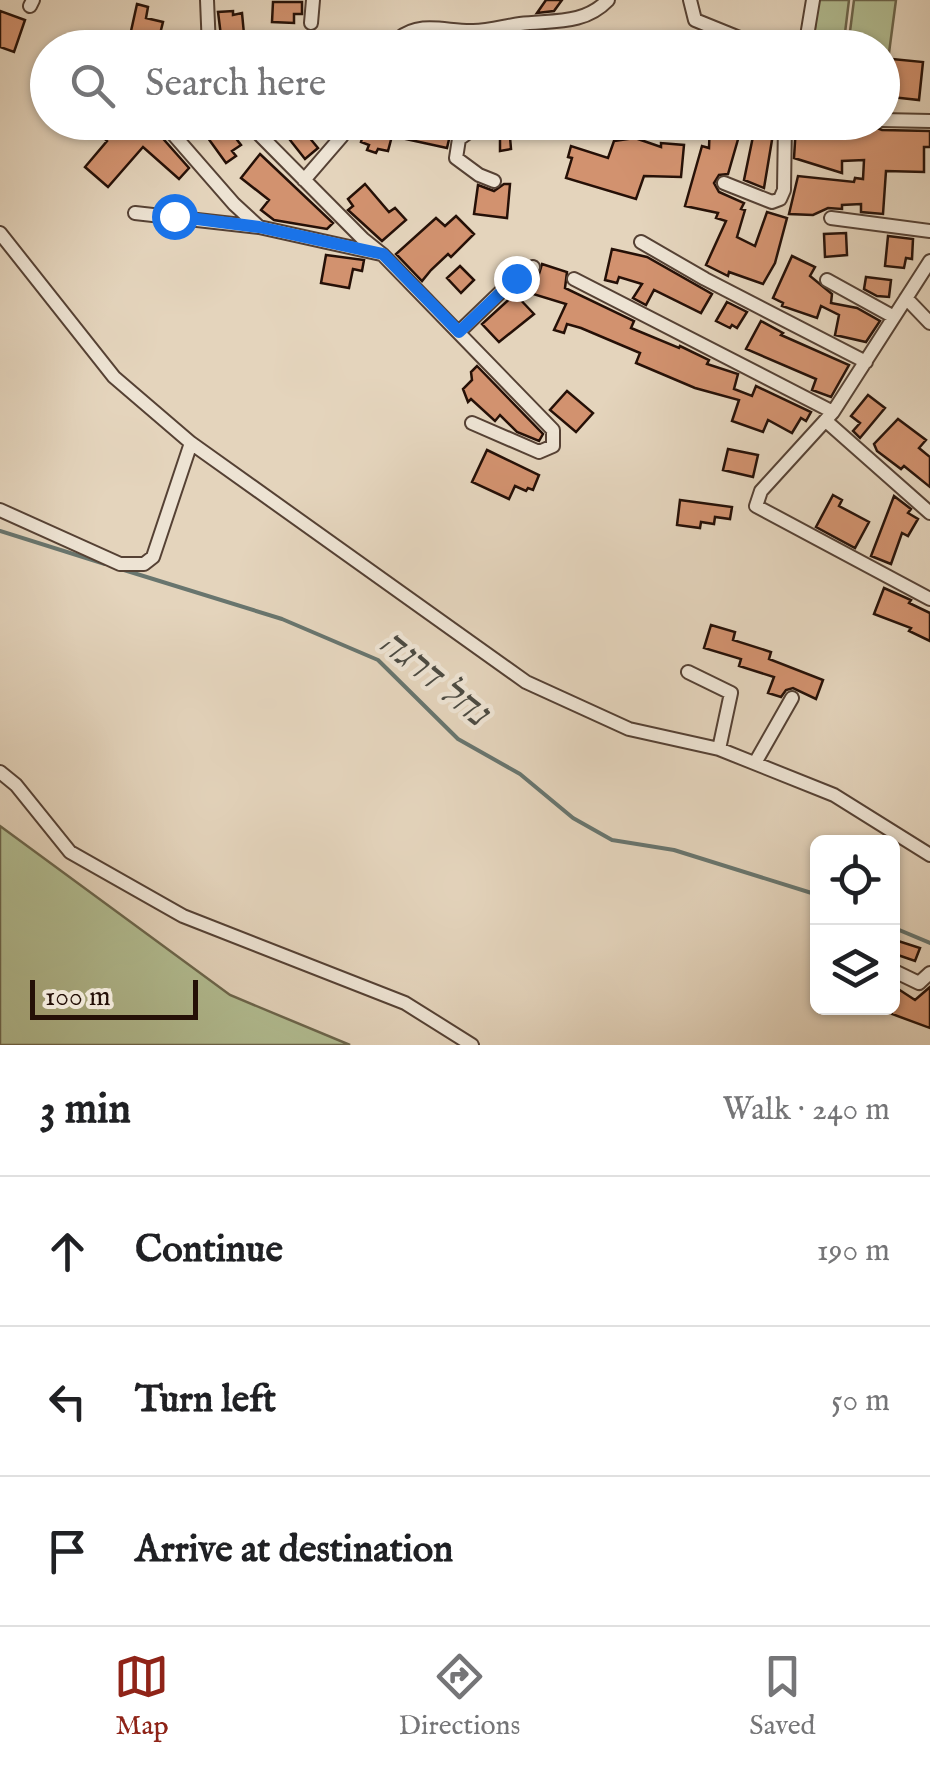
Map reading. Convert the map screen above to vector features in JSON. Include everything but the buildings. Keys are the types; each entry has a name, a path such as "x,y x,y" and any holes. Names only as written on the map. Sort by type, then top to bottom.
{"street":[{"path":"207,0 208,30"},
{"path":"311,23 312,0"},
{"path":"487,30 574,20 596,11 608,0"},
{"path":"690,0 695,20 720,30"},
{"path":"808,30 813,0"},
{"path":"409,30 452,30"},
{"path":"900,120 930,121"},
{"path":"179,140 259,227"},
{"path":"265,140 363,240 383,254 553,430 552,446 548,451 528,449 472,423"},
{"path":"304,180 339,140"},
{"path":"459,140 456,158 494,181"},
{"path":"724,183 772,202 780,199 784,190 785,140"},
{"path":"135,212 259,227 383,254"},
{"path":"830,218 930,231"},
{"path":"0,233 114,377 191,443 526,682 628,729 718,749 834,795 926,852 930,834"},
{"path":"641,242 866,362"},
{"path":"930,261 829,416 761,491 756,506 930,599"},
{"path":"459,332 533,267"},
{"path":"574,279 829,416 930,513"},
{"path":"826,280 894,316"},
{"path":"906,298 930,323"},
{"path":"0,510 120,564 144,564 153,557 191,443"},
{"path":"688,672 731,693 718,749"},
{"path":"755,763 792,698"},
{"path":"0,772 16,785 70,852 183,916 405,1003 472,1045"},
{"path":"900,974 919,983 930,972"}],"green space":[{"path":"818,0 849,0 845,30 815,30"},
{"path":"854,0 896,0 892,30 850,30"},
{"path":"0,826 230,995 350,1045 0,1045"}],"waterway":[{"name":"נחל דרגה","path":"0,531 105,564"},
{"name":"נחל דרגה","path":"124,570 282,619 378,660 458,739 520,774 573,818 612,840 674,850 810,892"},
{"name":"נחל דרגה","path":"900,930 930,943"}],"route":[{"path":"174,216 259,227 383,254 459,332 516,278"}]}
